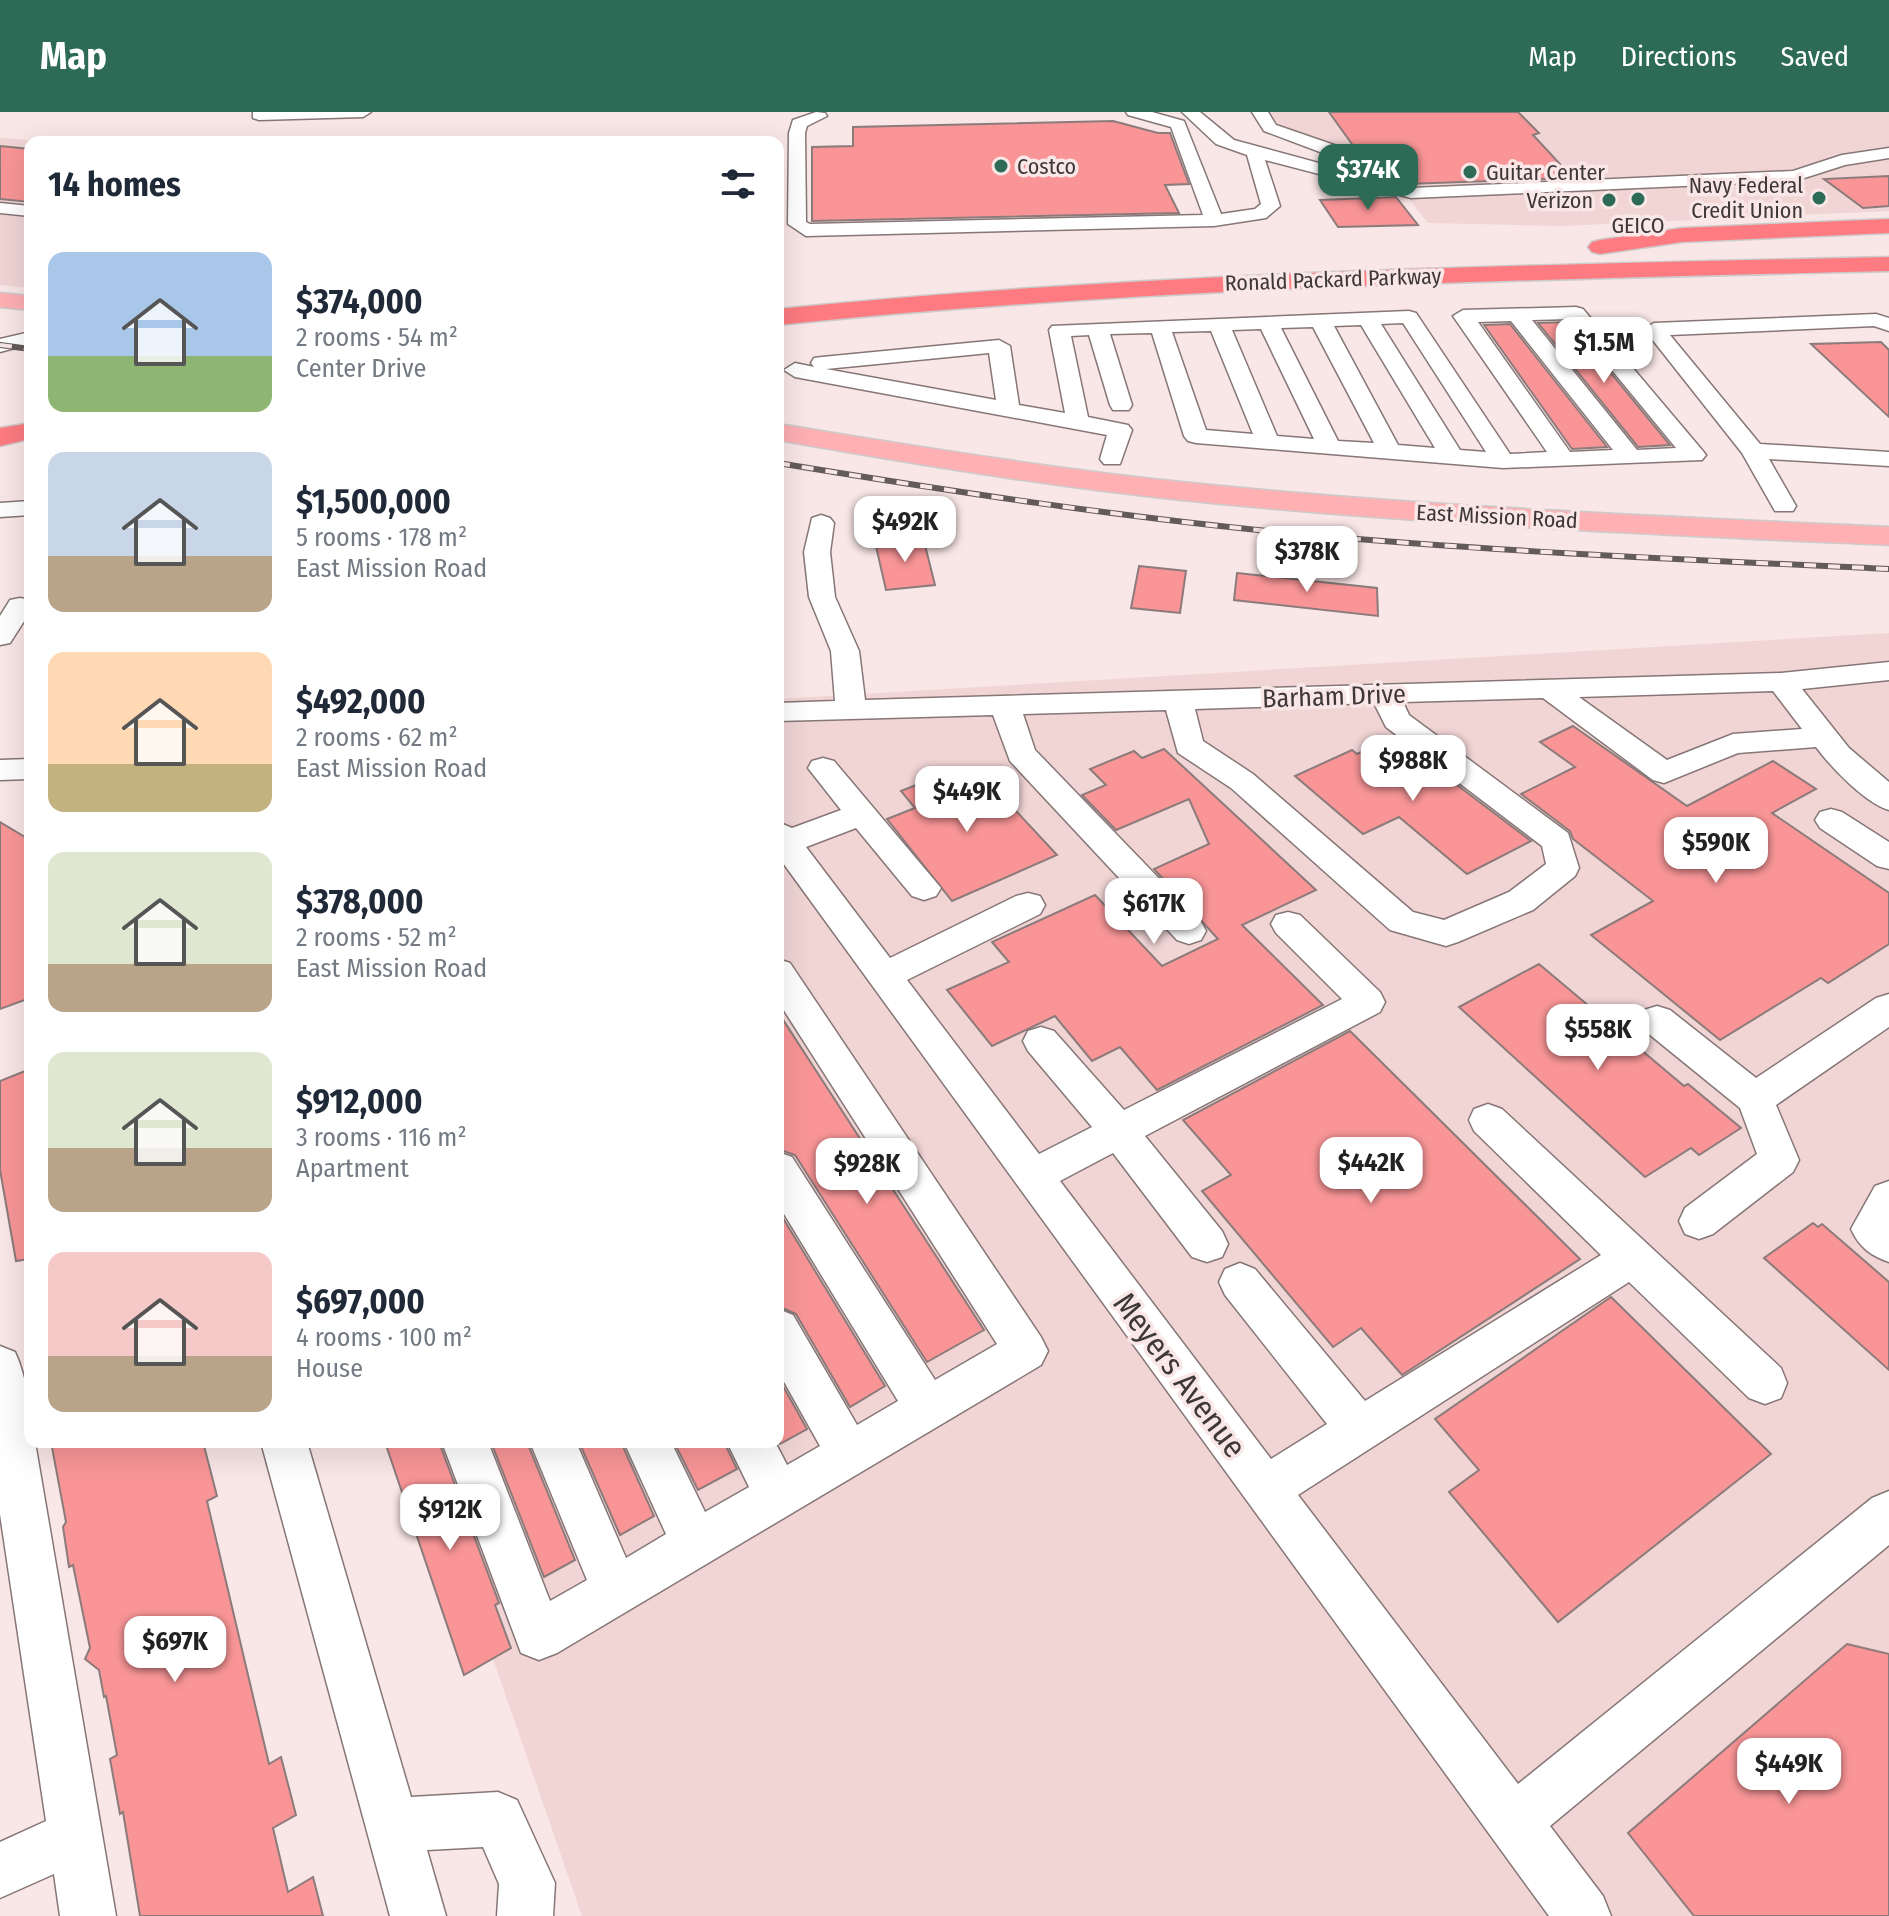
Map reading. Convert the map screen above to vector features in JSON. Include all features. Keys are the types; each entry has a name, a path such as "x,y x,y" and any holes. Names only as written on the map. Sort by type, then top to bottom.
{"highway":[{"path":"1562,252 1682,235 1889,226"},
{"name":"Ronald Packard Parkway","path":"1011,272 1162,264 1889,242"},
{"name":"Ronald Packard Parkway","path":"784,316 1095,289 1480,274 1889,264"},
{"path":"1480,274 1611,279 1889,281"},
{"path":"0,435 24,431"}],"main road":[{"path":"0,300 24,302"},
{"path":"0,319 24,321"},
{"name":"East Mission Road","path":"784,413 1112,459 1428,488 1889,511"},
{"name":"East Mission Road","path":"784,433 1168,489 1433,513 1889,536"},
{"name":"East Mission Road","path":"1059,475 1102,467 1112,459"}],"street":[{"path":"247,133 260,114 363,112"},
{"path":"1134,112 1178,124 1214,220"},
{"path":"1190,112 1201,120 1209,133 1228,144 1391,190 1426,192 1795,176 1842,160 1889,153"},
{"path":"1260,112 1270,128 1356,159"},
{"path":"819,116 799,123 797,133 797,224 806,230 1214,220 1260,214 1271,206 1254,151"},
{"path":"1384,169 1416,183 1426,192"},
{"path":"0,208 24,210"},
{"path":"1160,326 1196,436 1503,461 1694,455 1576,313 1463,316 1563,459"},
{"path":"1517,315 1630,457"},
{"path":"1078,422 1059,330 1409,317 1503,461"},
{"path":"1367,318 1452,457"},
{"path":"1320,320 1390,452"},
{"path":"1784,506 1753,451 1654,329 1876,320 1889,325"},
{"path":"1268,322 1330,447"},
{"path":"1219,324 1268,441"},
{"path":"1098,329 1121,405"},
{"path":"0,346 24,340"},
{"path":"1009,410 999,346 798,366 795,370 1009,410 1120,430 1112,459"},
{"path":"1753,451 1889,459"},
{"path":"0,510 24,508"},
{"path":"821,523 817,552 822,597 845,651 850,710"},
{"path":"0,637 20,606"},
{"name":"Barham Drive","path":"784,712 1781,682 1889,671"},
{"path":"1781,682 1838,755 1889,799"},
{"path":"1549,689 1664,773 1733,744 1824,737"},
{"path":"1178,700 1189,746 1242,781 1402,921 1446,933 1521,901 1563,868 1557,841 1396,720 1385,694"},
{"path":"1005,705 1021,754 1189,931"},
{"path":"0,748 24,747"},
{"path":"823,768 924,888"},
{"path":"0,770 24,769"},
{"path":"784,837 862,814"},
{"path":"1831,820 1889,858"},
{"name":"Meyers Avenue","path":"784,841 1583,1916"},
{"path":"884,976 1028,905"},
{"path":"1033,1176 1367,1002 1288,924"},
{"path":"467,1448 539,1635 1026,1351 784,981"},
{"path":"1755,1099 1889,1008"},
{"path":"1657,1020 1755,1099 1779,1160 1699,1221"},
{"path":"1041,1041 1119,1131 1207,1244"},
{"path":"1488,1120 1765,1383"},
{"path":"784,1179 927,1408"},
{"path":"1889,1198 1871,1229 1889,1244"},
{"path":"1266,1489 1632,1258"},
{"path":"1240,1282 1360,1430"},
{"path":"784,1340 849,1454"},
{"path":"0,1367 6,1440 88,1916"},
{"path":"286,1448 418,1916"},
{"path":"556,1448 615,1590"},
{"path":"650,1448 695,1544"},
{"path":"753,1448 778,1495"},
{"path":"1513,1822 1889,1515"},
{"path":"392,1825 498,1819 527,1883 525,1916"},
{"path":"0,1871 75,1835"}],"shaded area":[{"path":"1258,112 1889,112 1889,211 1563,226 1428,223 1398,185 1265,123"},
{"path":"0,138 24,140 24,287 0,285"},
{"path":"1889,633 1889,1916 582,1916 420,1448 784,1448 784,699"}],"building":[{"path":"1329,112 1518,112 1539,133 1533,135 1573,178 1406,184 1374,175"},
{"name":"Costco","path":"1113,121 1158,133 1170,133 1189,184 1165,185 1179,213 812,221 812,147 853,146 853,127"},
{"path":"0,146 24,148 24,201 0,199"},
{"path":"1889,176 1889,206 1863,208 1824,179"},
{"path":"1396,197 1418,225 1338,227 1320,200"},
{"path":"1569,322 1670,445 1638,447 1538,323"},
{"path":"1510,324 1607,447 1572,449 1484,325"},
{"path":"1881,342 1889,350 1889,417 1811,344"},
{"path":"923,537 935,585 886,590 875,542"},
{"path":"1139,566 1186,571 1180,613 1131,608"},
{"path":"1237,573 1377,588 1378,616 1234,600"},
{"path":"1573,726 1687,806 1773,761 1816,789 1772,813 1889,893 1889,944 1828,983 1821,978 1720,1040 1591,935 1653,901 1521,794 1575,767 1540,742"},
{"path":"1389,739 1403,749 1407,747 1531,841 1467,874 1399,817 1363,834 1295,776 1352,750 1357,754"},
{"path":"1164,749 1316,890 1242,925 1323,1005 1157,1090 1120,1047 1092,1061 1055,1016 992,1046 947,990 1009,962 992,942 1095,895 1162,966 1218,939 1154,869 1209,844 1189,799 1116,830 1082,795 1106,785 1090,769 1134,751 1142,758"},
{"path":"979,771 1057,855 952,901 887,819 915,808 901,791 947,773 954,780"},
{"path":"0,822 24,836 24,1000 0,1009"},
{"path":"1539,964 1684,1086 1688,1084 1741,1128 1699,1155 1691,1148 1645,1177 1459,1007"},
{"path":"784,1021 984,1330 927,1362 795,1155 784,1151"},
{"path":"1350,1031 1580,1259 1402,1375 1361,1328 1333,1347 1202,1191 1231,1175 1183,1120"},
{"path":"24,1071 24,1260 16,1261 0,1170 0,1081"},
{"path":"784,1220 885,1386 850,1407 796,1314 784,1309"},
{"path":"1813,1223 1818,1227 1822,1224 1889,1282 1889,1370 1764,1258"},
{"path":"1611,1297 1771,1454 1558,1622 1449,1492 1479,1470 1435,1419"},
{"path":"784,1388 807,1429 784,1442"},
{"path":"52,1448 205,1448 217,1496 207,1501 269,1764 281,1757 296,1815 273,1828 288,1892 313,1877 323,1916 140,1916 123,1812 120,1814 110,1759 117,1755 106,1696 99,1670 85,1659 90,1648 73,1565 69,1567 63,1527 66,1522"},
{"path":"387,1448 441,1448 499,1603 495,1605 511,1648 464,1675"},
{"path":"493,1448 529,1448 575,1560 544,1577"},
{"path":"582,1448 624,1448 654,1516 620,1535"},
{"path":"677,1448 727,1448 737,1469 698,1490"},
{"path":"1847,1644 1889,1654 1889,1916 1694,1916 1628,1833"}],"railway":[{"path":"0,345 24,348"},
{"path":"784,464 1044,504 1310,535 1527,551 1889,569"}],"place":[{"name":"Costco","path":"1001,166"},
{"name":"Guitar Center","path":"1470,172"},
{"name":"Navy Federal Credit Union","path":"1819,198"},
{"name":"GEICO","path":"1638,199"},
{"name":"Verizon","path":"1609,200"}]}
